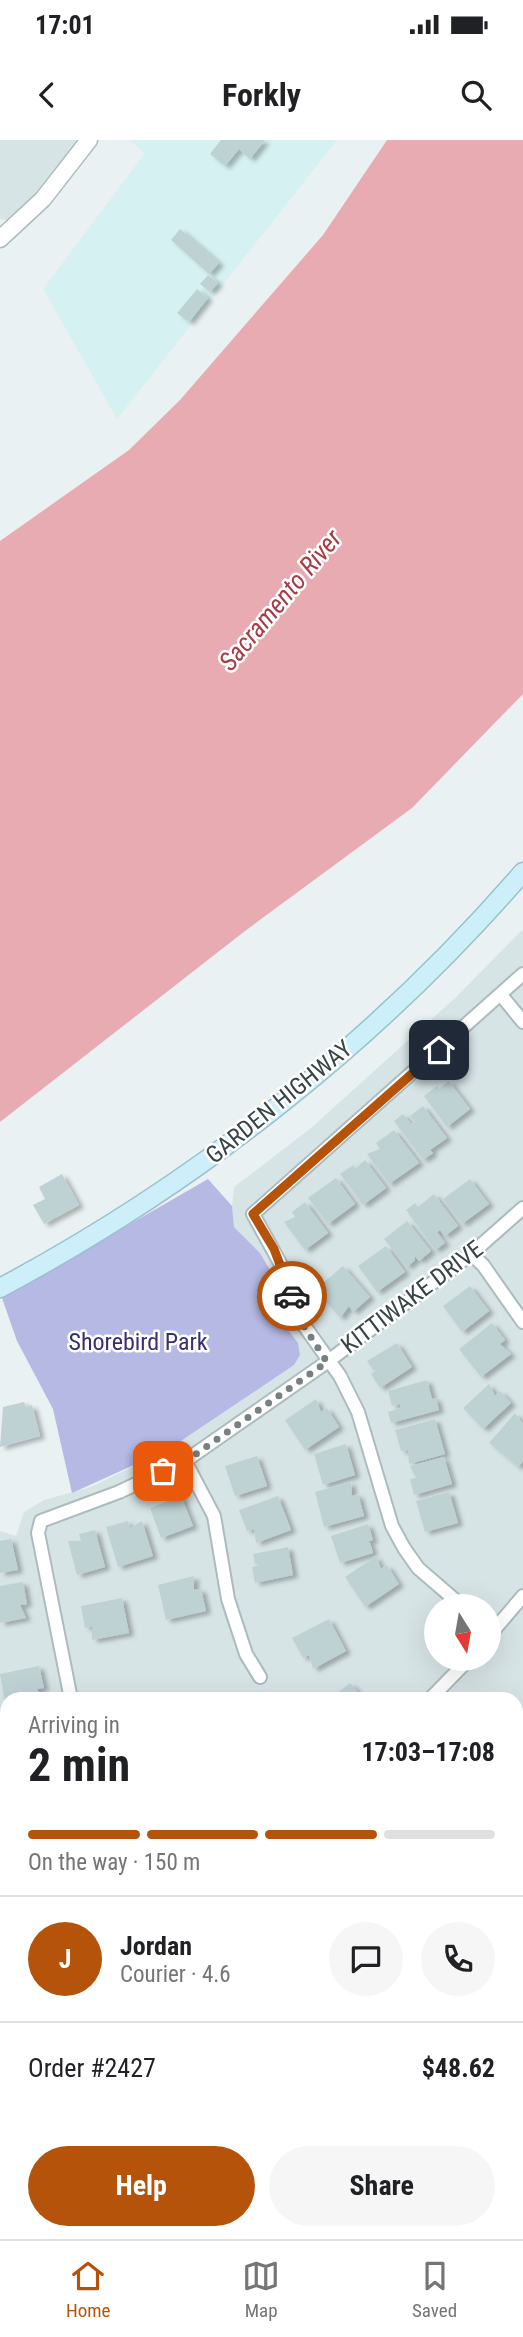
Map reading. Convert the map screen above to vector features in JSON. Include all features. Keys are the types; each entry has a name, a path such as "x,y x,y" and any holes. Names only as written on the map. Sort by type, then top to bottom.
{"main road":[{"name":"GARDEN HIGHWAY","path":"0,1288 114,1223 183,1177 266,1114 345,1050 417,984 523,872"}],"street":[{"path":"0,239 43,199 89,140"},
{"path":"448,1594 418,1568 404,1548 393,1526 358,1412 340,1376 327,1362 298,1317 285,1272 253,1214 523,974"},
{"path":"501,995 523,1022"},
{"name":"KITTIWAKE DRIVE","path":"70,1692 38,1533 41,1521 119,1492 186,1461 327,1362 471,1254 523,1208"},
{"path":"471,1254 483,1265 523,1322"},
{"path":"186,1461 214,1516 228,1599 246,1654 260,1677"},
{"path":"501,1621 523,1596"},
{"path":"441,1692 459,1671"}],"shaded area":[{"path":"0,140 78,140 23,211 8,220 0,219"},
{"path":"129,140 337,140 117,419 43,289 145,153"},
{"path":"523,929 523,1692 0,1692 0,1531 16,1536 24,1512 44,1500 91,1487 169,1449 294,1365 298,1344 286,1327 270,1270 260,1253 234,1227 234,1187 311,1128 455,998"}],"green space":[{"name":"Shorebird Park","path":"208,1179 232,1206 234,1227 260,1253 270,1270 286,1327 298,1343 300,1355 294,1365 169,1449 72,1493 53,1409 17,1341 2,1298"}],"water":[{"name":"Sacramento River","path":"387,140 523,140 523,694 412,808 245,931 0,1122 0,541 129,450 180,400 323,235"}],"building":[{"path":"221,140 265,140 250,159 239,149 225,166 210,154"},
{"path":"180,229 219,263 209,274 171,240"},
{"path":"208,275 218,283 210,292 200,284"},
{"path":"197,289 208,298 189,322 177,313"},
{"path":"449,1081 470,1109 447,1127 424,1096 437,1086 441,1091 441,1087"},
{"path":"423,1106 447,1138 430,1150 433,1153 423,1160 394,1121 403,1114 411,1124 415,1122 410,1116"},
{"path":"394,1130 419,1163 389,1184 367,1154 380,1149 376,1143"},
{"path":"365,1160 386,1188 363,1205 340,1174 353,1165 357,1170"},
{"path":"62,1174 79,1205 44,1224 33,1205 45,1199 39,1187"},
{"path":"336,1178 355,1204 328,1224 308,1198"},
{"path":"470,1179 489,1204 462,1224 443,1199"},
{"path":"434,1194 458,1226 445,1236 440,1230 437,1232 445,1243 435,1250 406,1210 415,1203 418,1207"},
{"path":"305,1202 328,1233 305,1250 284,1222 295,1217 292,1212"},
{"path":"407,1221 431,1251 419,1261 415,1256 415,1260 407,1267 384,1239"},
{"path":"386,1246 405,1272 377,1292 358,1266"},
{"path":"343,1266 370,1297 353,1312 349,1306 340,1318 316,1289"},
{"path":"470,1286 489,1311 462,1332 443,1306"},
{"path":"492,1323 505,1340 500,1344 511,1354 481,1377 459,1349"},
{"path":"397,1343 412,1367 380,1388 371,1374 377,1370 373,1370 367,1361"},
{"path":"427,1380 432,1399 436,1398 439,1410 391,1423 388,1412 401,1408 400,1404 392,1406 388,1391"},
{"path":"489,1384 495,1396 500,1391 511,1403 483,1429 463,1408"},
{"path":"316,1399 321,1412 327,1408 339,1427 305,1450 285,1420"},
{"path":"24,1402 26,1407 32,1405 40,1436 0,1447 3,1407"},
{"path":"515,1413 523,1424 523,1461 518,1467 489,1443"},
{"path":"435,1419 445,1454 409,1464 408,1450 401,1451 395,1430"},
{"path":"346,1444 355,1475 323,1485 314,1454"},
{"path":"257,1456 267,1486 235,1496 225,1466"},
{"path":"444,1457 452,1484 414,1495 410,1479 416,1478 410,1466"},
{"path":"351,1482 352,1496 358,1494 364,1516 324,1527 315,1492"},
{"path":"449,1492 458,1523 425,1532 416,1501"},
{"path":"181,1496 193,1526 161,1538 150,1508"},
{"path":"278,1496 291,1530 256,1543 254,1529 247,1531 239,1510"},
{"path":"128,1521 130,1528 142,1521 153,1556 118,1567 106,1527"},
{"path":"368,1524 373,1540 367,1542 370,1543 373,1553 340,1563 331,1536"},
{"path":"95,1530 105,1567 77,1575 68,1541 81,1541 79,1534"},
{"path":"11,1539 18,1570 0,1573 0,1541"},
{"path":"288,1547 293,1575 255,1583 252,1567 259,1565 255,1564 253,1554"},
{"path":"376,1556 381,1569 387,1565 399,1584 365,1607 345,1577"},
{"path":"194,1576 194,1590 201,1589 206,1611 166,1620 158,1585"},
{"path":"23,1582 27,1604 20,1605 26,1618 0,1623 0,1586"},
{"path":"122,1598 129,1633 92,1640 92,1626 85,1628 81,1606"},
{"path":"329,1619 346,1651 313,1669 309,1655 303,1658 292,1638"},
{"path":"39,1666 44,1688 37,1689 38,1692 3,1692 0,1674"},
{"path":"350,1683 358,1692 339,1692"}],"way so far":[{"path":"163,1471 186,1461 327,1362 298,1317 292,1296"}],"route":[{"path":"292,1296 285,1272 253,1214 439,1050"}]}
